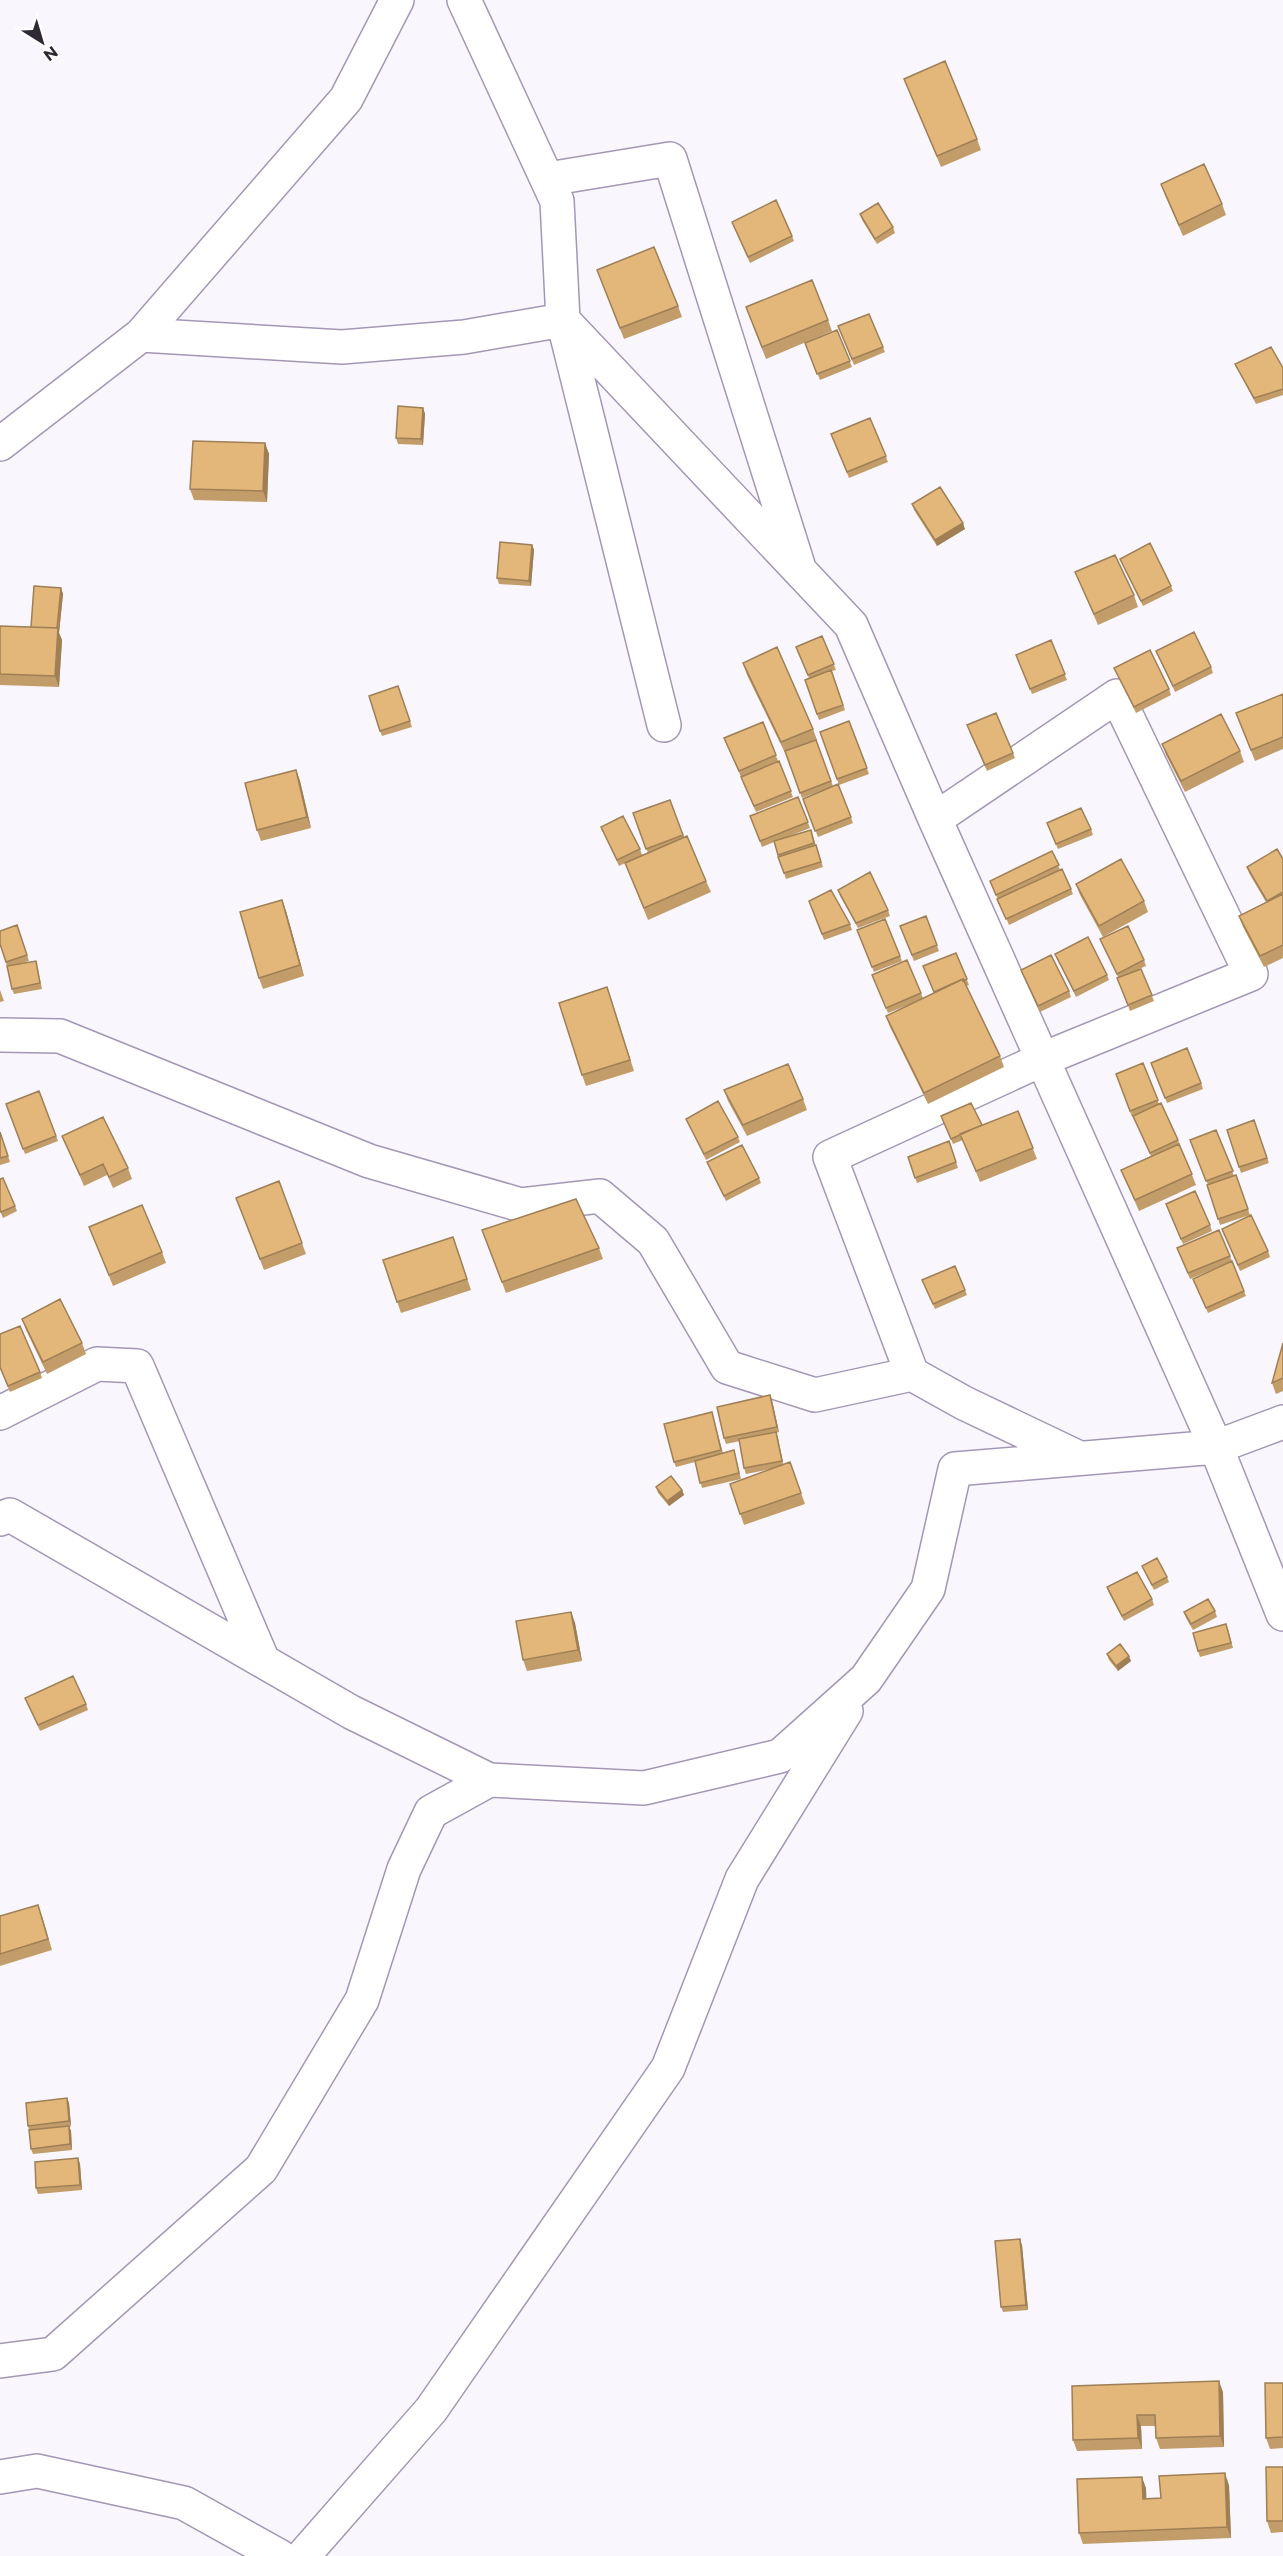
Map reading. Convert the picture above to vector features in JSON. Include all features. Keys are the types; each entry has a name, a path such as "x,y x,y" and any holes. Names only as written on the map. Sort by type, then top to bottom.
{"street":[{"path":"0,444 141,335 346,99 397,0"},
{"path":"464,0 557,201 563,320 664,725"},
{"path":"548,179 670,159 800,572"},
{"path":"141,335 342,347 464,337 563,320"},
{"path":"563,320 851,625 935,819 1216,1447 1283,1614"},
{"path":"935,819 1117,696 1251,974 1043,1059 830,1157 912,1374 964,1403 1077,1457"},
{"path":"0,1035 60,1036 369,1161 520,1205 600,1196 653,1241 727,1367 815,1395 912,1374"},
{"path":"0,1413 97,1364 137,1366 263,1661"},
{"path":"303,2556 431,2410 668,2068 742,1879 866,1679 928,1589 955,1469 1216,1447 1283,1422"},
{"path":"0,1519 10,1515 351,1712 489,1780 644,1788 780,1756 866,1679"},
{"path":"0,2361 52,2354 261,2169 362,2000 404,1869 431,1812 489,1780"},
{"path":"0,2477 37,2471 184,2503 279,2556"}],"building":[{"path":"945,61 977,139 937,156 904,79"},
{"path":"1204,164 1222,204 1179,225 1161,184"},
{"path":"776,200 792,236 748,257 732,222"},
{"path":"878,203 893,227 875,239 860,214"},
{"path":"654,247 678,306 620,328 597,270"},
{"path":"812,280 828,320 762,347 746,307"},
{"path":"869,314 883,347 852,359 838,326"},
{"path":"837,330 850,361 817,374 805,343"},
{"path":"1271,347 1283,368 1283,389 1254,398 1235,364"},
{"path":"398,406 423,408 421,439 396,438"},
{"path":"870,418 886,456 847,472 831,434"},
{"path":"193,441 265,443 263,491 190,489"},
{"path":"940,487 963,523 935,540 912,504"},
{"path":"500,542 532,545 529,581 497,578"},
{"path":"1150,543 1171,586 1141,601 1120,559"},
{"path":"1115,555 1134,595 1094,614 1075,572"},
{"path":"34,586 61,588 57,628 31,627"},
{"path":"0,626 58,628 55,676 0,674"},
{"path":"1194,632 1211,667 1173,686 1156,651"},
{"path":"822,636 834,664 808,675 796,647"},
{"path":"1051,640 1065,674 1030,689 1016,655"},
{"path":"777,647 813,729 781,742 743,663"},
{"path":"1150,650 1169,689 1134,707 1114,668"},
{"path":"831,670 843,705 817,714 805,680"},
{"path":"398,686 410,721 380,731 369,696"},
{"path":"1283,694 1283,737 1251,750 1236,713"},
{"path":"996,713 1013,753 985,765 967,725"},
{"path":"1221,714 1240,751 1181,781 1162,744"},
{"path":"849,721 867,768 837,779 820,732"},
{"path":"763,722 776,755 739,771 724,738"},
{"path":"816,740 831,781 800,793 785,751"},
{"path":"779,761 791,791 754,806 741,777"},
{"path":"296,770 307,817 257,830 245,783"},
{"path":"838,784 851,817 815,831 803,799"},
{"path":"798,797 808,822 760,841 750,816"},
{"path":"670,800 683,835 646,849 633,813"},
{"path":"1081,808 1091,829 1056,844 1047,823"},
{"path":"623,816 640,849 617,860 601,827"},
{"path":"811,830 814,843 778,855 774,841"},
{"path":"687,836 706,881 644,908 625,863"},
{"path":"816,845 821,862 784,873 778,857"},
{"path":"1277,849 1283,859 1283,892 1267,901 1247,867"},
{"path":"1052,851 1059,865 996,895 990,881"},
{"path":"1121,859 1144,901 1099,926 1076,884"},
{"path":"1062,869 1071,889 1006,919 997,899"},
{"path":"870,872 888,910 856,923 838,890"},
{"path":"831,890 850,924 822,934 809,901"},
{"path":"1283,894 1283,945 1260,956 1239,916"},
{"path":"282,900 300,965 259,978 240,912"},
{"path":"926,916 937,945 912,955 900,926"},
{"path":"885,919 900,956 872,967 857,930"},
{"path":"17,925 27,955 6,962 0,944 0,931"},
{"path":"1128,926 1144,960 1117,974 1100,939"},
{"path":"1088,937 1107,975 1074,991 1055,954"},
{"path":"956,953 967,979 934,992 923,966"},
{"path":"1051,955 1069,991 1038,1006 1021,970"},
{"path":"907,960 921,993 886,1008 872,975"},
{"path":"36,961 40,983 12,989 7,966"},
{"path":"1141,969 1152,995 1128,1005 1117,978"},
{"path":"963,979 1000,1056 924,1093 886,1016"},
{"path":"607,987 630,1060 582,1075 559,1003"},
{"path":"1187,1048 1201,1083 1165,1098 1151,1063"},
{"path":"1143,1063 1158,1100 1130,1111 1116,1074"},
{"path":"788,1064 803,1099 743,1125 724,1090"},
{"path":"39,1091 56,1136 23,1149 6,1104"},
{"path":"718,1101 738,1137 704,1154 686,1119"},
{"path":"971,1103 982,1125 951,1139 941,1116"},
{"path":"1161,1103 1178,1140 1150,1153 1133,1116"},
{"path":"1018,1111 1033,1148 976,1171 960,1134"},
{"path":"103,1117 128,1168 109,1177 103,1164 80,1175 62,1136"},
{"path":"1254,1120 1267,1158 1239,1167 1227,1130"},
{"path":"1216,1130 1233,1171 1206,1181 1190,1140"},
{"path":"0,1132 8,1156 0,1158"},
{"path":"949,1141 956,1162 915,1178 908,1157"},
{"path":"1179,1144 1192,1174 1135,1200 1121,1170"},
{"path":"742,1145 759,1178 724,1196 707,1162"},
{"path":"1236,1175 1248,1209 1218,1219 1207,1185"},
{"path":"3,1178 15,1206 1,1212 0,1179"},
{"path":"279,1181 302,1243 260,1259 236,1198"},
{"path":"1195,1191 1210,1225 1181,1239 1166,1204"},
{"path":"576,1199 599,1248 502,1282 482,1230"},
{"path":"142,1205 162,1252 109,1275 89,1227"},
{"path":"1251,1215 1268,1251 1238,1265 1222,1229"},
{"path":"1219,1230 1230,1256 1188,1273 1177,1248"},
{"path":"453,1237 467,1279 397,1302 383,1260"},
{"path":"1232,1261 1244,1291 1206,1308 1193,1279"},
{"path":"955,1266 965,1290 933,1304 922,1280"},
{"path":"60,1299 82,1343 43,1362 22,1319"},
{"path":"20,1326 40,1372 8,1386 0,1367 0,1334"},
{"path":"1283,1343 1283,1378 1272,1383"},
{"path":"770,1395 777,1427 724,1438 717,1407"},
{"path":"712,1412 721,1450 674,1462 664,1424"},
{"path":"776,1432 782,1461 744,1468 739,1439"},
{"path":"734,1450 739,1473 700,1483 695,1461"},
{"path":"790,1462 801,1493 740,1514 730,1484"},
{"path":"671,1476 682,1490 667,1501 656,1487"},
{"path":"1157,1558 1167,1577 1152,1585 1142,1566"},
{"path":"1137,1572 1152,1599 1122,1616 1107,1587"},
{"path":"1208,1599 1215,1611 1191,1624 1184,1612"},
{"path":"571,1612 578,1650 523,1660 516,1621"},
{"path":"1226,1624 1231,1643 1198,1651 1193,1633"},
{"path":"1120,1644 1129,1656 1116,1666 1107,1654"},
{"path":"73,1676 86,1704 38,1725 25,1698"},
{"path":"38,1905 48,1939 0,1954 0,1916"},
{"path":"67,2098 69,2121 28,2126 26,2103"},
{"path":"69,2126 70,2144 31,2149 29,2130"},
{"path":"78,2158 80,2185 36,2188 35,2162"},
{"path":"1020,2239 1026,2305 1001,2307 995,2241"},
{"path":"1219,2381 1220,2436 1156,2438 1155,2415 1137,2415 1138,2438 1073,2440 1072,2386"},
{"path":"1265,2383 1283,2383 1283,2437 1266,2438"},
{"path":"1266,2467 1283,2467 1283,2521 1267,2521"},
{"path":"1225,2473 1227,2527 1079,2533 1077,2479 1142,2477 1143,2499 1161,2498 1159,2476"}]}
